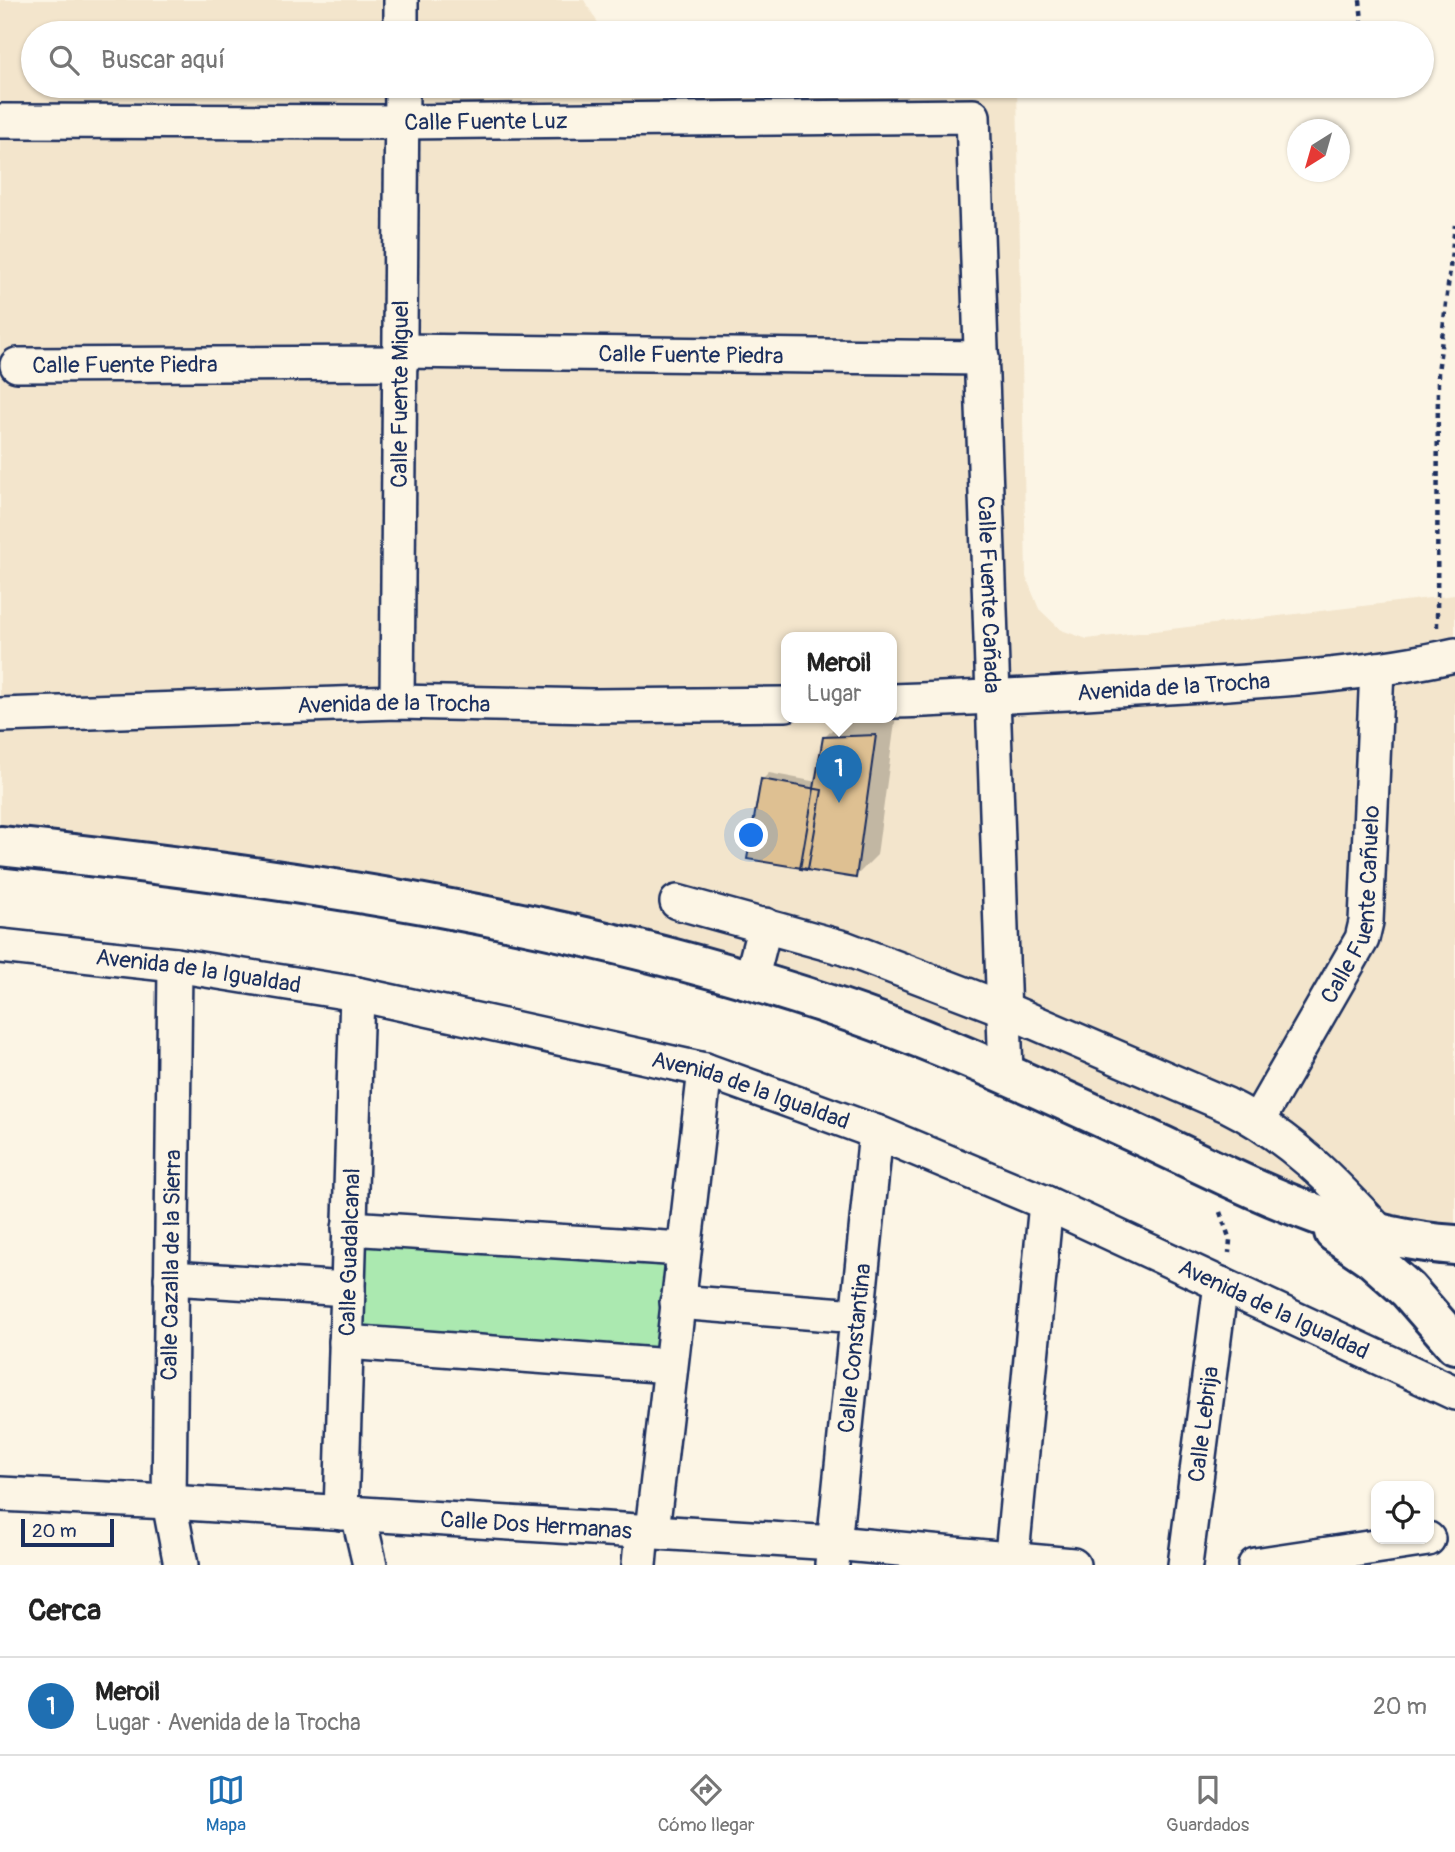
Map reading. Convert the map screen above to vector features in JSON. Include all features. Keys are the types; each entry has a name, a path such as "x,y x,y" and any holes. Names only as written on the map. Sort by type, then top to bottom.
{"street":[{"path":"401,0 401,21"},
{"name":"Calle Fuente Miguel","path":"397,702 402,98"},
{"name":"Calle Fuente Luz","path":"0,121 973,116"},
{"name":"Calle Fuente Cañada","path":"973,116 1006,1074"},
{"name":"Calle Fuente Piedra","path":"17,365 401,357 982,358"},
{"name":"Avenida de la Trocha","path":"897,701 993,698 1249,682 1377,669 1446,657"},
{"name":"Calle Fuente Cañuelo","path":"1258,1120 1362,939 1366,922 1377,669"},
{"name":"Avenida de la Trocha","path":"0,715 397,702 594,706 781,704"},
{"path":"0,846 117,858 465,911 671,958 751,980 881,1024 1006,1074 1300,1209 1383,1236 1455,1245"},
{"path":"677,902 844,948 1004,1009 1258,1120 1331,1179 1383,1236"},
{"path":"751,980 765,925"},
{"name":"Avenida de la Igualdad","path":"0,946 175,965 357,994 705,1070 876,1132 1046,1203 1455,1393"},
{"name":"Calle Cazalla de la Sierra","path":"175,965 169,1502 181,1565"},
{"name":"Calle Guadalcanal","path":"357,994 346,1342 349,1513 370,1565"},
{"path":"639,1565 647,1531 670,1366 705,1070"},
{"name":"Calle Constantina","path":"833,1554 876,1132"},
{"path":"1011,1562 1046,1203"},
{"path":"1300,1209 1372,1258 1408,1290 1455,1344"},
{"path":"349,1228 683,1249"},
{"path":"171,1278 348,1289"},
{"name":"Calle Lebrija","path":"1185,1565 1222,1284"},
{"path":"677,1302 858,1316"},
{"path":"346,1342 670,1366"},
{"name":"Calle Dos Hermanas","path":"0,1494 647,1531 833,1554 1073,1565"},
{"path":"1434,1538 1455,1535"},
{"path":"1255,1565 1396,1544"}],"path":[{"path":"1360,0 1362,21"},
{"path":"1446,657 1438,373 1455,225"}],"shaded area":[{"path":"0,0 584,0 597,21 21,21 21,98 1017,98 1026,577 1039,609 1061,630 1087,639 1455,595 1455,1230 1376,1218 1293,1184 1097,1095 784,972 652,932 346,875 49,829 0,826"}],"green space":[{"path":"360,1237 671,1259 661,1355 356,1333"}],"building":[{"path":"876,735 856,878 800,869 823,737"},
{"path":"761,779 822,790 808,869 747,859"}],"place":[{"name":"Meroil","path":"839,803"}]}
